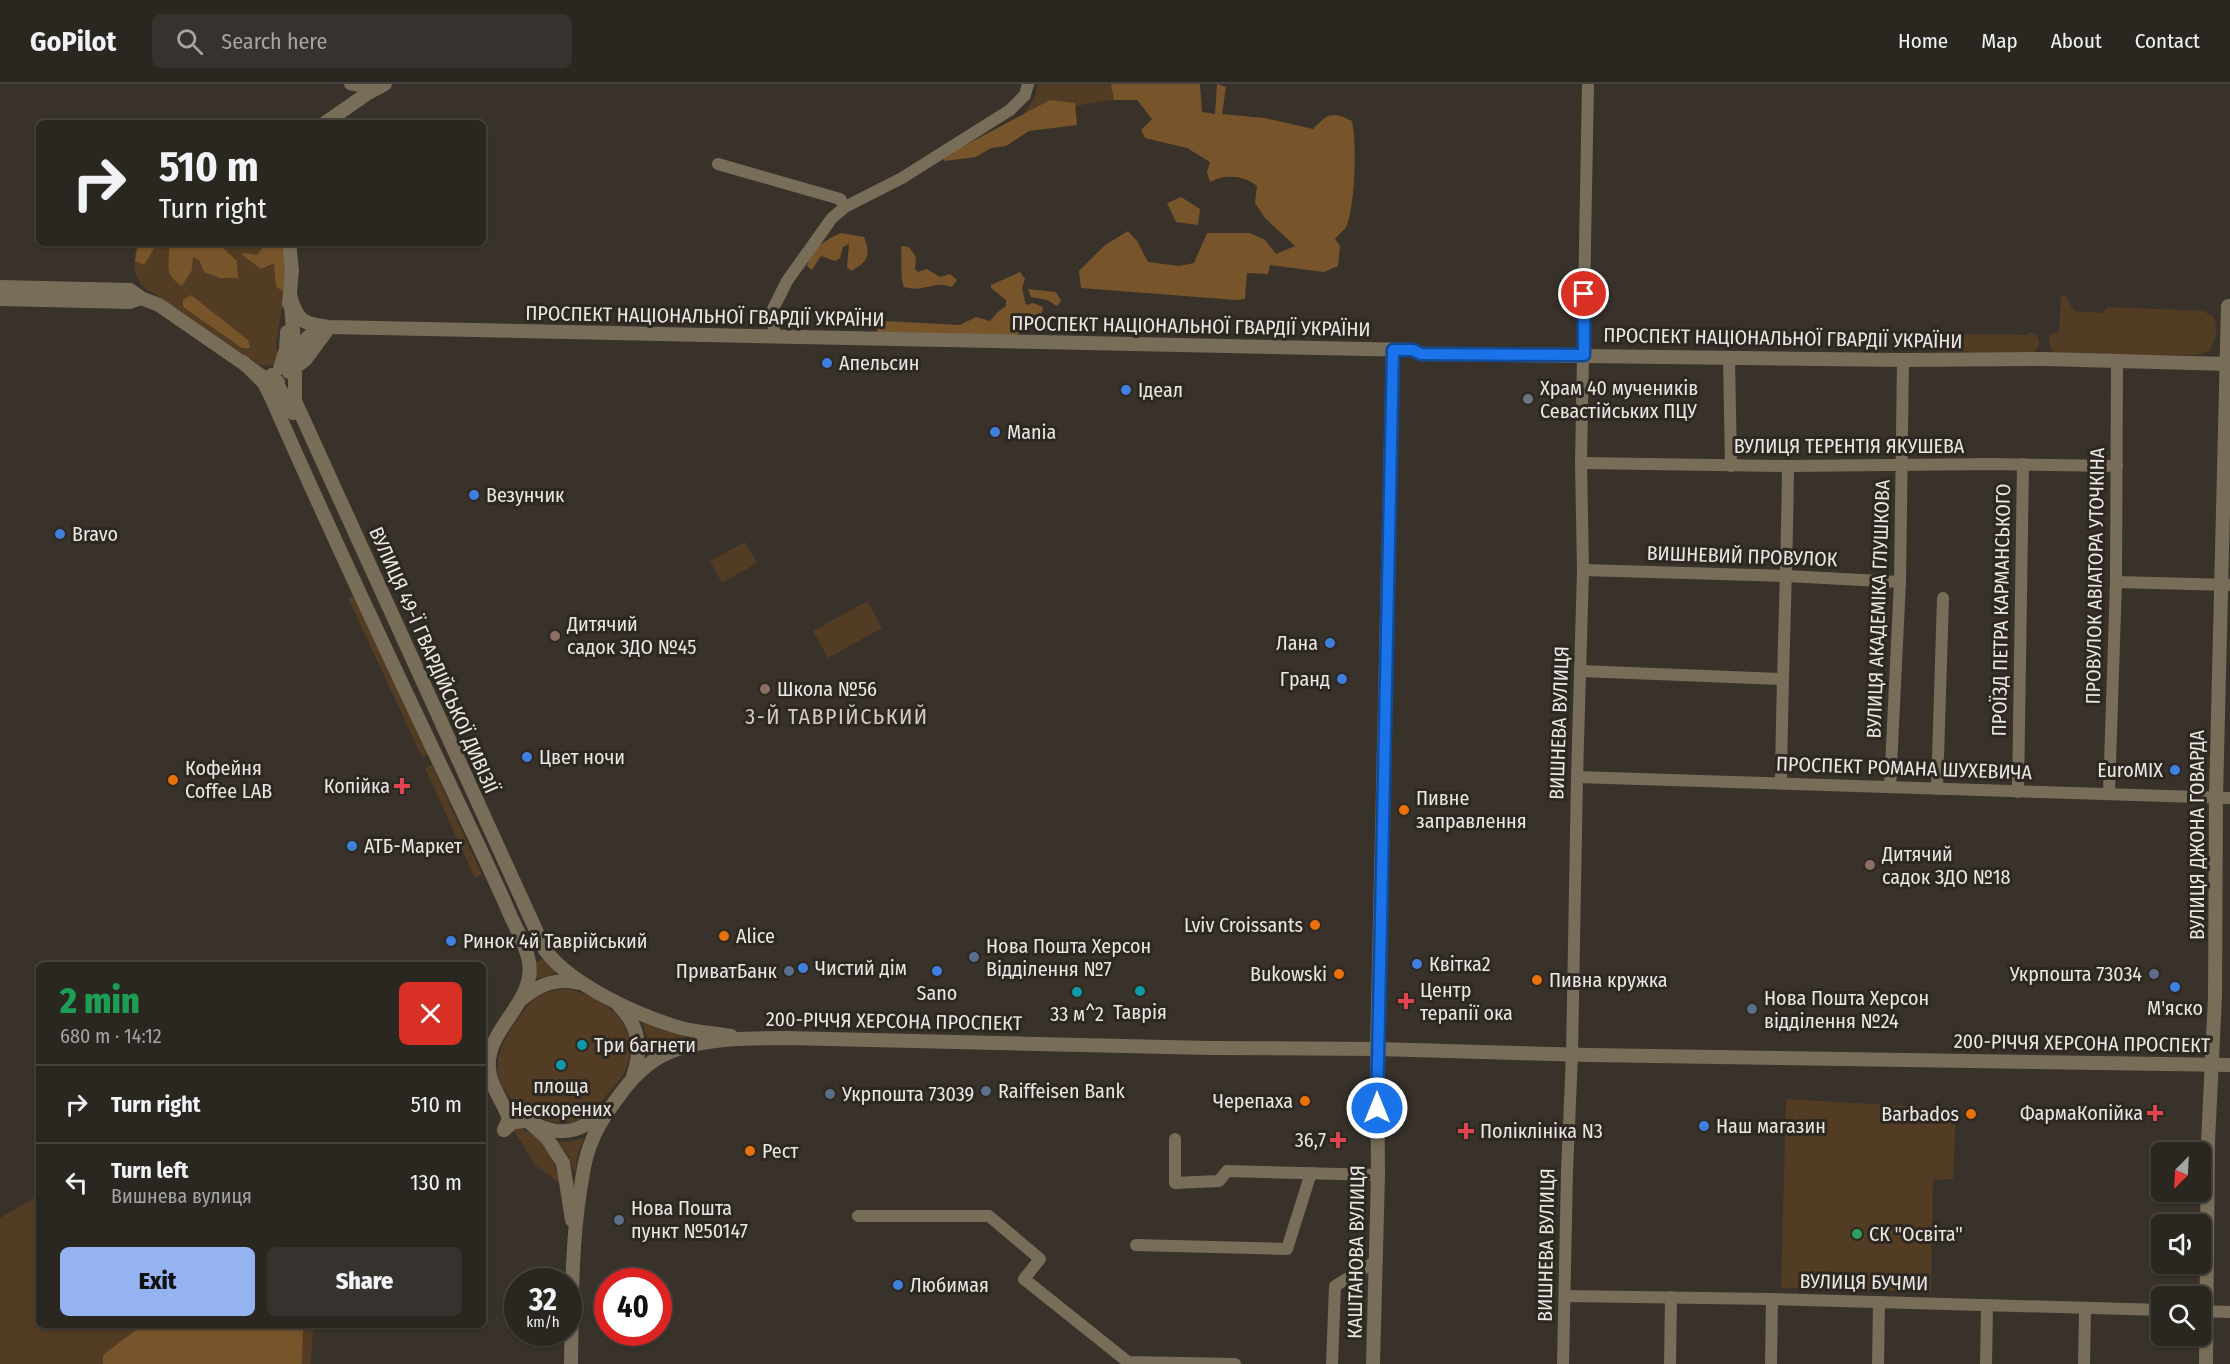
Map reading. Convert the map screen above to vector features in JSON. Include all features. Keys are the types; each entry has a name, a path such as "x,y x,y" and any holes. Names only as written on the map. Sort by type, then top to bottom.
{"street":[{"path":"350,84 365,87 368,93"},
{"path":"329,120 385,84"},
{"path":"774,337 774,309 787,281 824,228 845,207 902,178 1010,110 1025,95 1028,84"},
{"name":"ВИШНЕВА ВУЛИЦЯ","path":"1563,1364 1583,570 1581,463 1588,84"},
{"path":"718,164 840,199 845,207"},
{"path":"286,372 292,270 289,246"},
{"path":"0,287 130,290 141,298 159,305 243,362 264,383 271,397"},
{"path":"286,372 290,295"},
{"name":"ПРОСПЕКТ НАЦІОНАЛЬНОЇ ГВАРДІЇ УКРАЇНИ","path":"290,295 293,309 300,318 312,326 330,327 1413,350 1421,354 1903,360 2117,360 2228,364"},
{"path":"0,299 130,302 141,298"},
{"name":"ВУЛИЦЯ ДЖОНА ГОВАРДА","path":"2205,1286 2208,1142 2223,797 2229,306"},
{"path":"271,397 309,337 330,327"},
{"name":"КАШТАНОВА ВУЛИЦЯ","path":"1372,1364 1378,1174 1377,1049 1393,350"},
{"path":"1729,358 1731,466"},
{"name":"ВУЛИЦЯ АКАДЕМІКА ГЛУШКОВА","path":"1890,787 1900,582 1903,360"},
{"name":"ПРОВУЛОК АВІАТОРА УТОЧКІНА","path":"2109,793 2116,582 2117,360"},
{"path":"243,362 286,372"},
{"name":"ВУЛИЦЯ 49-Ї ГВАРДІЙСЬКОЇ ДИВІЗІЇ","path":"286,372 320,469 333,482 545,950 566,972 590,986"},
{"name":"ВУЛИЦЯ 49-Ї ГВАРДІЙСЬКОЇ ДИВІЗІЇ","path":"271,397 397,675 492,874 528,957 530,977 521,1000"},
{"name":"ВУЛИЦЯ ТЕРЕНТІЯ ЯКУШЕВА","path":"1581,463 1902,467 2117,466"},
{"name":"ПРОЇЗД ПЕТРА КАРМАНСЬКОГО","path":"2018,792 2023,465"},
{"path":"1781,783 1788,466"},
{"name":"ВИШНЕВИЙ ПРОВУЛОК","path":"1583,570 1900,582"},
{"path":"2116,582 2225,585"},
{"path":"1937,789 1942,598"},
{"path":"1581,671 1782,679"},
{"path":"397,675 416,688 445,752 458,760 455,773 486,842 482,853"},
{"name":"ПРОСПЕКТ РОМАНА ШУХЕВИЧА","path":"1577,777 2223,797"},
{"path":"606,1113 584,1127 565,1132 548,1131 528,1121 513,1122 504,1130 509,1119 486,1066 500,1031 521,1000 533,990 552,983 570,981 590,986 643,1015 683,1028 745,1038"},
{"path":"609,997 625,1011 635,1028 639,1045 632,1078"},
{"path":"486,1044 500,1031"},
{"path":"571,1364 574,1231 584,1163 591,1142 606,1113 632,1078 645,1067 678,1049 745,1038"},
{"name":"200-РІЧЧЯ ХЕРСОНА ПРОСПЕКТ","path":"745,1038 1210,1048 1377,1049 1572,1055 2230,1065"},
{"path":"504,1104 547,1138 563,1162 574,1231"},
{"path":"1175,1138 1175,1183 1219,1181 1227,1171 1378,1174"},
{"path":"1136,1245 1287,1249 1311,1173"},
{"path":"858,1216 989,1215 1040,1259 1024,1279 1128,1362 1235,1364"},
{"path":"1332,1364 1335,1286 1376,1261"},
{"name":"ВУЛИЦЯ БУЧМИ","path":"1565,1296 1772,1299 2151,1310"},
{"path":"1670,1364 1671,1298"},
{"path":"1771,1364 1772,1299"},
{"path":"1878,1364 1879,1302"},
{"path":"1986,1364 1987,1305"},
{"path":"2084,1364 2085,1308"},
{"path":"2211,1311 2230,1312"},
{"name":"ВУЛИЦЯ ДЖОНА ГОВАРДА","path":"2205,1346 2206,1364"}],"shaded area":[{"path":"1038,84 1119,84 1122,99 1020,118 1034,98"},
{"path":"1111,84 1200,84 1202,112 1215,114 1217,84 1226,87 1222,114 1264,118 1313,129 1331,115 1352,121 1354,131 1353,188 1347,225 1335,239 1340,246 1338,266 1324,272 1270,265 1268,274 1247,273 1245,299 1236,300 1081,288 1079,271 1105,245 1128,231 1137,241 1148,262 1179,266 1194,263 1207,233 1250,233 1265,240 1276,254 1295,246 1265,218 1255,203 1257,186 1252,182 1234,177 1210,182 1207,172 1210,162 1187,148 1145,138 1141,130 1152,119 1137,100 1114,100"},
{"path":"1050,100 1075,103 1077,125 1029,131 1006,146 991,148 976,157 945,161 943,159 947,155"},
{"path":"1181,197 1200,209 1198,225 1176,222 1167,203"},
{"path":"841,233 864,237 867,253 861,264 851,271 847,267 849,244 843,247 840,258 835,261 821,256 812,270 807,266 812,254 820,245"},
{"path":"137,246 281,246 285,292 276,343 279,360 269,366 257,364 146,289 135,272"},
{"path":"138,246 155,246 144,265 135,261"},
{"path":"169,246 223,246 237,261 238,278 220,278 204,272 199,260 193,257 192,270 182,286 171,277 169,272"},
{"path":"264,246 282,246 287,265 285,292 276,287 274,263 261,269 242,255 245,253 257,255"},
{"path":"901,246 909,247 916,257 915,269 918,272 927,269 940,277 950,274 957,280 952,287 940,285 917,289 904,287"},
{"path":"1020,272 1025,279 1022,288 1026,305 1033,303 1043,307 1041,318 1015,336 878,332 876,326 886,321 960,325 976,317 990,321 1006,306 1006,300 991,288 991,285"},
{"path":"1028,289 1056,292 1061,301 1057,306 1047,300 1031,297"},
{"path":"191,295 248,340 250,348 242,348 183,307 183,300"},
{"path":"2061,296 2066,296 2074,311 2102,313 2109,307 2203,311 2214,317 2216,335 2208,352 2196,355 2056,354 2050,347 2049,340 2051,334 2059,332"},
{"path":"2029,332 2034,333 2039,339 2039,346 2033,353 1929,351 1929,333 2028,335"},
{"path":"745,542 757,563 722,583 710,561"},
{"path":"355,595 429,754 422,757 348,598"},
{"path":"867,601 882,628 828,658 813,631"},
{"path":"432,765 482,875 475,878 425,768"},
{"path":"544,959 557,973 534,980 536,962"},
{"path":"566,989 593,998 616,1014 629,1037 630,1051 622,1077 594,1109 577,1120 559,1123 536,1116 513,1101 500,1081 498,1062 509,1033 530,1004 543,994"},
{"path":"642,1021 686,1037 647,1057 648,1041"},
{"name":"СК \"Освіта\"","path":"1786,1099 1956,1109 1953,1179 1933,1180 1931,1292 1781,1288"},
{"path":"515,1127 532,1135 546,1148 555,1165 560,1184 535,1165 513,1129"},
{"path":"584,1138 578,1153 575,1174 568,1155 557,1141 566,1142"},
{"path":"36,1197 36,1328 313,1328 311,1364 0,1364 0,1218"},
{"path":"139,1328 303,1328 302,1364 103,1364 103,1355"}],"place":[{"name":"Апельсин","path":"827,363"},
{"name":"Ідеал","path":"1126,390"},
{"name":"Храм 40 мучеників Севастійських ПЦУ","path":"1528,399"},
{"name":"Mania","path":"995,432"},
{"name":"Везунчик","path":"474,495"},
{"name":"Bravo","path":"60,534"},
{"name":"Дитячий садок ЗДО №45","path":"555,636"},
{"name":"Лана","path":"1330,643"},
{"name":"Гранд","path":"1342,679"},
{"name":"Школа №56","path":"765,689"},
{"name":"Цвет ночи","path":"527,757"},
{"name":"EuroMIX","path":"2175,770"},
{"name":"Кофейня Coffee LAB","path":"173,780"},
{"name":"Копійка","path":"402,786"},
{"name":"Пивне заправлення","path":"1404,810"},
{"name":"АТБ-Маркет","path":"352,846"},
{"name":"Дитячий садок ЗДО №18","path":"1870,865"},
{"name":"Lviv Croissants","path":"1315,925"},
{"name":"Alice","path":"724,936"},
{"name":"Ринок 4й Таврійський","path":"451,941"},
{"name":"Нова Пошта Херсон Відділення №7","path":"974,957"},
{"name":"Квітка2","path":"1417,964"},
{"name":"Чистий дім","path":"803,968"},
{"name":"ПриватБанк","path":"789,971"},
{"name":"Sano","path":"937,971"},
{"name":"Bukowski","path":"1339,974"},
{"name":"Укрпошта 73034","path":"2154,974"},
{"name":"Пивна кружка","path":"1537,980"},
{"name":"М'яско","path":"2175,987"},
{"name":"Таврія","path":"1140,991"},
{"name":"33 м^2","path":"1077,992"},
{"name":"Центр терапії ока","path":"1406,1001"},
{"name":"Нова Пошта Херсон відділення №24","path":"1752,1009"},
{"name":"Три багнети","path":"582,1045"},
{"name":"площа Нескорених","path":"561,1065"},
{"name":"Raiffeisen Bank","path":"986,1091"},
{"name":"Укрпошта 73039","path":"830,1094"},
{"name":"Черепаха","path":"1305,1101"},
{"name":"ФармаКопійка","path":"2155,1113"},
{"name":"Barbados","path":"1971,1114"},
{"name":"Наш магазин","path":"1704,1126"},
{"name":"Поліклініка N3","path":"1466,1131"},
{"name":"36,7","path":"1338,1140"},
{"name":"Рест","path":"750,1151"},
{"name":"Нова Пошта пункт №50147","path":"619,1220"},
{"name":"СК \"Освіта\"","path":"1857,1234"},
{"name":"Любимая","path":"898,1285"}],"district":[{"name":"3-Й ТАВРІЙСЬКИЙ","path":"837,716"}],"route":[{"path":"1377,1108 1393,350 1413,350 1421,354 1584,355 1584,294"}]}
